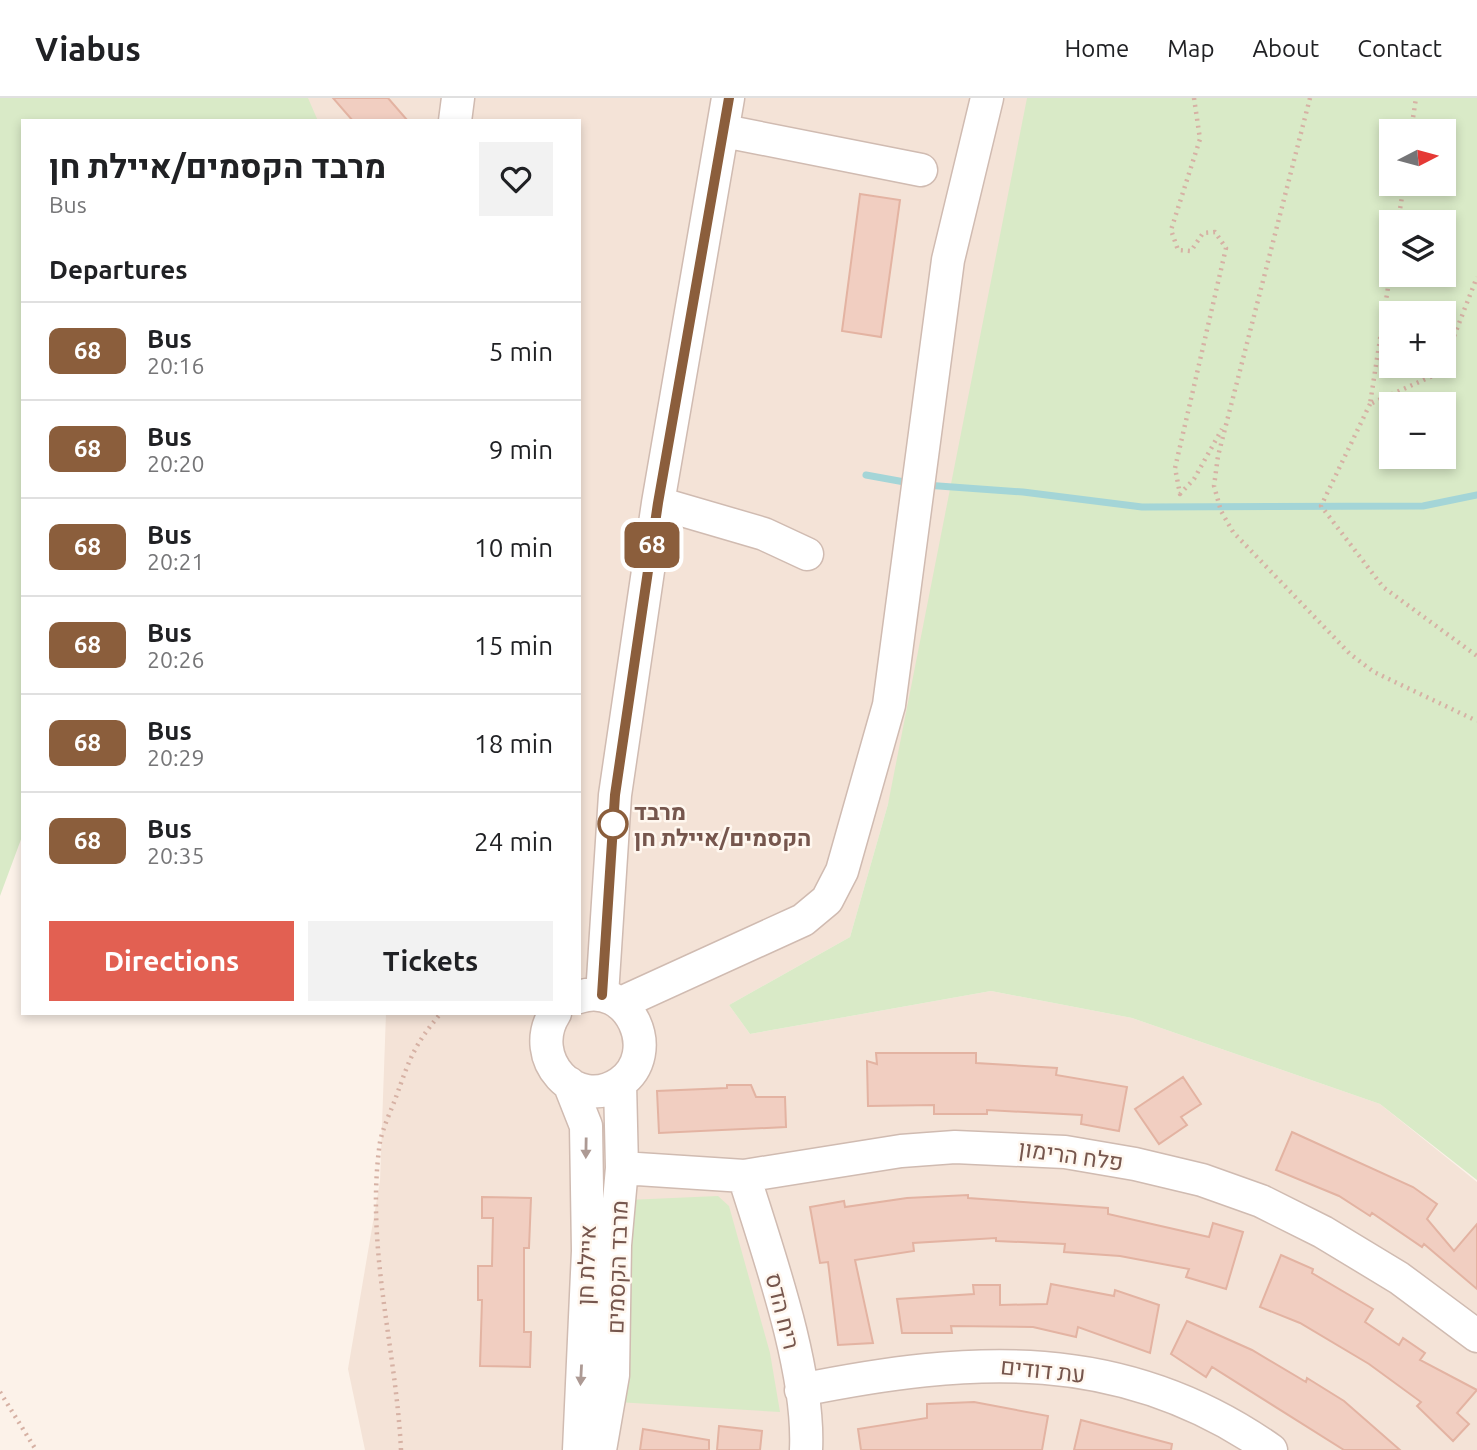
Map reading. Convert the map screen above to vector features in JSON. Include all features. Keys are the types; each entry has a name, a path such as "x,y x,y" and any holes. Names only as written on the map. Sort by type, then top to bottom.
{"street":[{"path":"455,119 458,98"},
{"path":"601,998 615,795 658,503 729,98"},
{"path":"601,998 803,920 827,900 842,871 888,705 948,260 987,98"},
{"path":"724,131 921,170"},
{"path":"658,503 764,534 807,554"},
{"path":"569,1083 586,1090 602,1090 620,1083 637,1061 641,1044 632,1016 601,998"},
{"name":"איילת חן","path":"554,1015 544,1040 548,1061 557,1075 569,1083 586,1126 587,1251 579,1450"},
{"name":"מרבד הקסמים","path":"600,1450 613,1375 615,1245 622,1168 620,1083"},
{"name":"פלח הרימון","path":"622,1168 744,1176 901,1151 955,1147 1065,1152 1135,1164 1202,1180 1261,1201 1322,1232 1399,1278 1477,1336"},
{"name":"ריח הדס","path":"744,1176 779,1292 801,1390 806,1450"},
{"name":"עת דודים","path":"801,1390 923,1369 982,1364 1037,1365 1104,1377 1167,1395 1211,1413 1270,1450"}],"path":[{"path":"1194,98 1200,139 1171,230 1178,250 1191,251 1203,233 1216,232 1226,248 1175,468 1180,494 1194,479 1225,424"},
{"path":"1310,98 1225,424 1214,486 1221,511 1233,532 1350,654 1374,672 1477,721"},
{"path":"1413,119 1416,98"},
{"path":"1456,331 1477,277"},
{"path":"1388,287 1370,404 1321,506 1383,587 1477,656"},
{"path":"1370,404 1429,378"},
{"path":"401,1450 398,1390 384,1317 375,1212 381,1140 415,1044 439,1015"},
{"path":"0,1392 36,1450"}],"shaded area":[{"path":"256,98 1128,98 888,804 850,937 729,1005 750,1034 991,991 1132,1018 1380,1104 1477,1182 1477,1450 365,1450 348,1369 380,1181 386,1015 581,1015 581,119 255,119"}],"green space":[{"path":"0,98 308,98 317,119 21,119 21,839 0,896"},
{"path":"1027,98 1477,98 1477,1180 1380,1104 1132,1018 991,991 750,1034 729,1005 850,937 888,804"},
{"path":"718,1196 729,1206 770,1353 780,1412 617,1402 627,1200"}],"building":[{"path":"333,98 388,98 406,119 351,119"},
{"path":"860,194 900,200 881,337 842,331"},
{"path":"876,1053 976,1053 976,1063 1057,1068 1056,1075 1127,1087 1119,1131 1081,1124 1082,1115 987,1110 987,1114 934,1114 934,1105 868,1106 867,1061 877,1064"},
{"path":"1183,1077 1201,1104 1181,1117 1187,1125 1159,1144 1135,1109"},
{"path":"727,1085 751,1085 756,1097 785,1097 786,1127 659,1133 657,1091 727,1088"},
{"path":"1292,1132 1413,1187 1437,1204 1427,1219 1454,1251 1477,1224 1477,1289 1424,1244 1422,1247 1372,1213 1370,1216 1339,1196 1276,1170"},
{"path":"968,1195 968,1198 1108,1208 1108,1214 1209,1237 1213,1223 1243,1232 1226,1289 1186,1277 1189,1269 1120,1256 1064,1252 1065,1244 996,1241 996,1238 913,1243 914,1251 855,1260 873,1343 838,1345 828,1262 820,1263 810,1207 844,1201 845,1207 907,1198"},
{"path":"482,1197 531,1198 529,1248 524,1248 524,1332 531,1332 530,1367 480,1366 482,1300 478,1300 478,1266 492,1266 493,1218 482,1218"},
{"path":"1281,1255 1313,1269 1312,1273 1373,1309 1365,1322 1399,1345 1403,1338 1425,1353 1420,1360 1477,1390 1457,1413 1469,1424 1453,1441 1417,1406 1421,1402 1369,1364 1300,1323 1260,1307"},
{"path":"1051,1284 1114,1296 1115,1290 1159,1305 1150,1353 1078,1327 1076,1337 1033,1327 951,1326 952,1333 902,1333 897,1299 974,1294 973,1285 1000,1285 1000,1305 1047,1304"},
{"path":"1187,1321 1252,1350 1306,1382 1307,1378 1344,1401 1400,1450 1344,1450 1212,1367 1206,1377 1171,1354"},
{"path":"974,1402 1048,1416 1042,1450 861,1450 858,1429 927,1418 927,1404"},
{"path":"1081,1420 1172,1444 1171,1450 1074,1450"},
{"path":"719,1426 762,1431 760,1450 717,1450"},
{"path":"643,1429 709,1440 709,1450 640,1450"}],"waterway":[{"path":"866,475 910,483"},
{"path":"925,485 1023,492 1142,507 1423,506 1477,495"}],"bus line":[{"name":"68","path":"602,995 615,795 658,503 729,98"}],"place":[{"name":"מרבד הקסמים/איילת חן","path":"613,824"}]}
